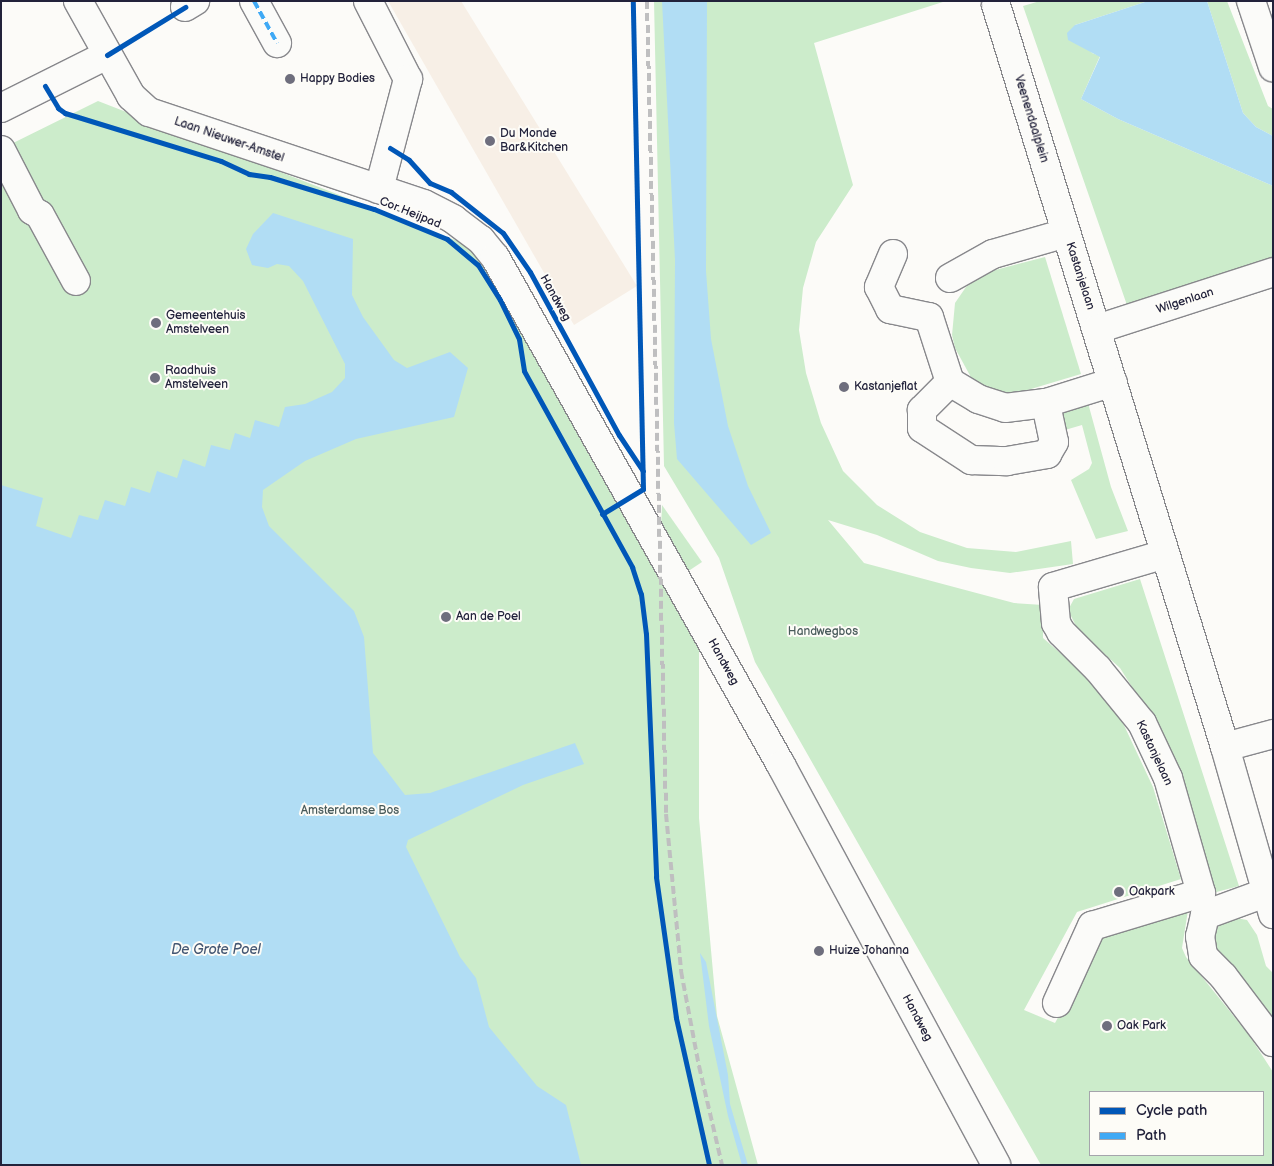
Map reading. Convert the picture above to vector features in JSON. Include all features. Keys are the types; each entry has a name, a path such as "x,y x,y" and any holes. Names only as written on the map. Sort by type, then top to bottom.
{"street":[{"name":"Laan Nieuwer-Amstel","path":"78,1 131,96 149,112 379,190"},
{"path":"254,1 277,43"},
{"path":"368,1 408,79 379,190"},
{"path":"1251,1 1273,67"},
{"name":"Veenendaalplein","path":"1001,3 1066,233"},
{"path":"1,108 107,54"},
{"path":"1,150 32,210 40,215 76,281"},
{"name":"Handweg","path":"379,190 439,211 480,240 495,257 780,765 996,1165"},
{"name":"Kastanjelaan","path":"950,278 993,254 1066,233 1226,747 1269,904 1205,915 1200,936 1203,956 1223,976 1273,1042"},
{"path":"893,254 879,287 890,309 929,317 950,382 978,399 1005,408 1046,403 1113,382"},
{"name":"Wilgenlaan","path":"1097,329 1273,272"},
{"path":"950,382 922,410 922,428 971,460 1007,461 1047,454 1054,442 1046,403"},
{"name":"Kastanjelaan","path":"1057,1003 1092,926 1201,893 1168,778 1142,723 1098,669 1061,632 1056,623 1053,587 1165,554"},
{"path":"1226,747 1273,734"}],"shaded area":[{"path":"388,1 461,1 637,286 574,325"}],"green space":[{"name":"Handwegbos","path":"654,1 946,1 814,43 853,185 816,242 803,288 799,330 806,373 821,423 843,471 877,505 920,532 967,548 1016,552 1071,541 1073,564 1010,573 971,568 938,561 877,535 828,520 864,563 1014,603 1043,605 1043,638 1080,670 1122,721 1153,787 1181,879 1077,912 1024,1010 1055,1023 1105,931 1189,904 1182,948 1186,957 1249,1035 1273,1072 1273,1165 1041,1165 755,662 719,558 664,466"},
{"path":"1040,1 1148,1 1075,25 1092,53 1100,56 1081,99 1118,119 1273,186 1273,260 1128,308 1023,6"},
{"path":"1207,1 1227,1 1268,106 1273,109 1273,136 1256,127 1243,113"},
{"name":"Amsterdamse Bos","path":"98,101 473,247 699,635 699,818 717,1016 758,1165 1,1165 1,149"},
{"path":"1045,257 1081,374 1014,394 990,389 973,381 955,348 952,335 955,303 966,287 984,273"},
{"path":"1088,403 1111,487 1128,531 1096,539 1071,480 1089,469 1092,463 1082,425 1065,430 1059,421 1062,411"},
{"path":"662,505 702,562 687,572 661,528"},
{"path":"1140,579 1239,886 1209,894 1158,728 1120,668 1078,630 1068,610 1074,599"},
{"path":"1236,918 1247,920 1257,935 1266,966 1273,973 1273,1026 1211,942 1221,921"}],"water":[{"path":"662,1 707,1 706,271 711,339 728,426 748,486 771,533 751,545 677,459 674,423 675,260"},
{"path":"1148,1 1207,1 1243,113 1256,127 1273,136 1273,186 1118,119 1081,99 1100,57 1068,40 1067,33 1075,25"},
{"name":"De Grote Poel","path":"273,213 353,239 352,295 363,317 394,360 407,368 450,352 468,368 454,417 356,439 305,461 263,490 262,507 269,526 354,611 364,637 373,753 405,795 430,793 575,743 584,764 523,785 408,840 406,847 460,957 476,978 489,1027 537,1086 566,1105 581,1165 1,1165 1,485 43,498 36,526 71,538 79,515 98,520 105,500 125,506 131,487 150,493 157,471 177,478 183,459 205,467 211,445 230,450 235,433 250,438 255,420 279,427 285,407 305,404 332,392 345,378 345,364 303,281 289,266 277,264 268,268 252,265 246,249 253,234"},
{"path":"700,953 706,962 728,1075 730,1104 748,1165 742,1165 728,1116 709,1026"}],"railway":[{"path":"647,1 666,814 681,971 699,1066 722,1165"}],"marked path":[{"path":"254,1 277,43"}],"cycle path":[{"path":"602,514 643,489 633,1"},
{"path":"107,55 185,7"},
{"name":"Cor Heijpad","path":"45,86 58,108 65,113 221,161 249,174 270,177 374,209 447,239 478,265 500,300 519,339 524,371 632,567 641,594 646,634 656,877 676,1018 709,1165"},
{"path":"390,148 409,160 430,183 451,192 503,233 530,272 619,435 643,471"}],"place":[{"name":"Happy Bodies","path":"290,79"},
{"name":"Du Monde Bar&Kitchen","path":"490,141"},
{"name":"Gemeentehuis Amstelveen","path":"156,323"},
{"name":"Raadhuis Amstelveen","path":"155,378"},
{"name":"Kastanjeflat","path":"844,387"},
{"name":"Aan de Poel","path":"446,617"},
{"name":"Oakpark","path":"1119,892"},
{"name":"Huize Johanna","path":"819,951"},
{"name":"Oak Park","path":"1107,1026"}]}
